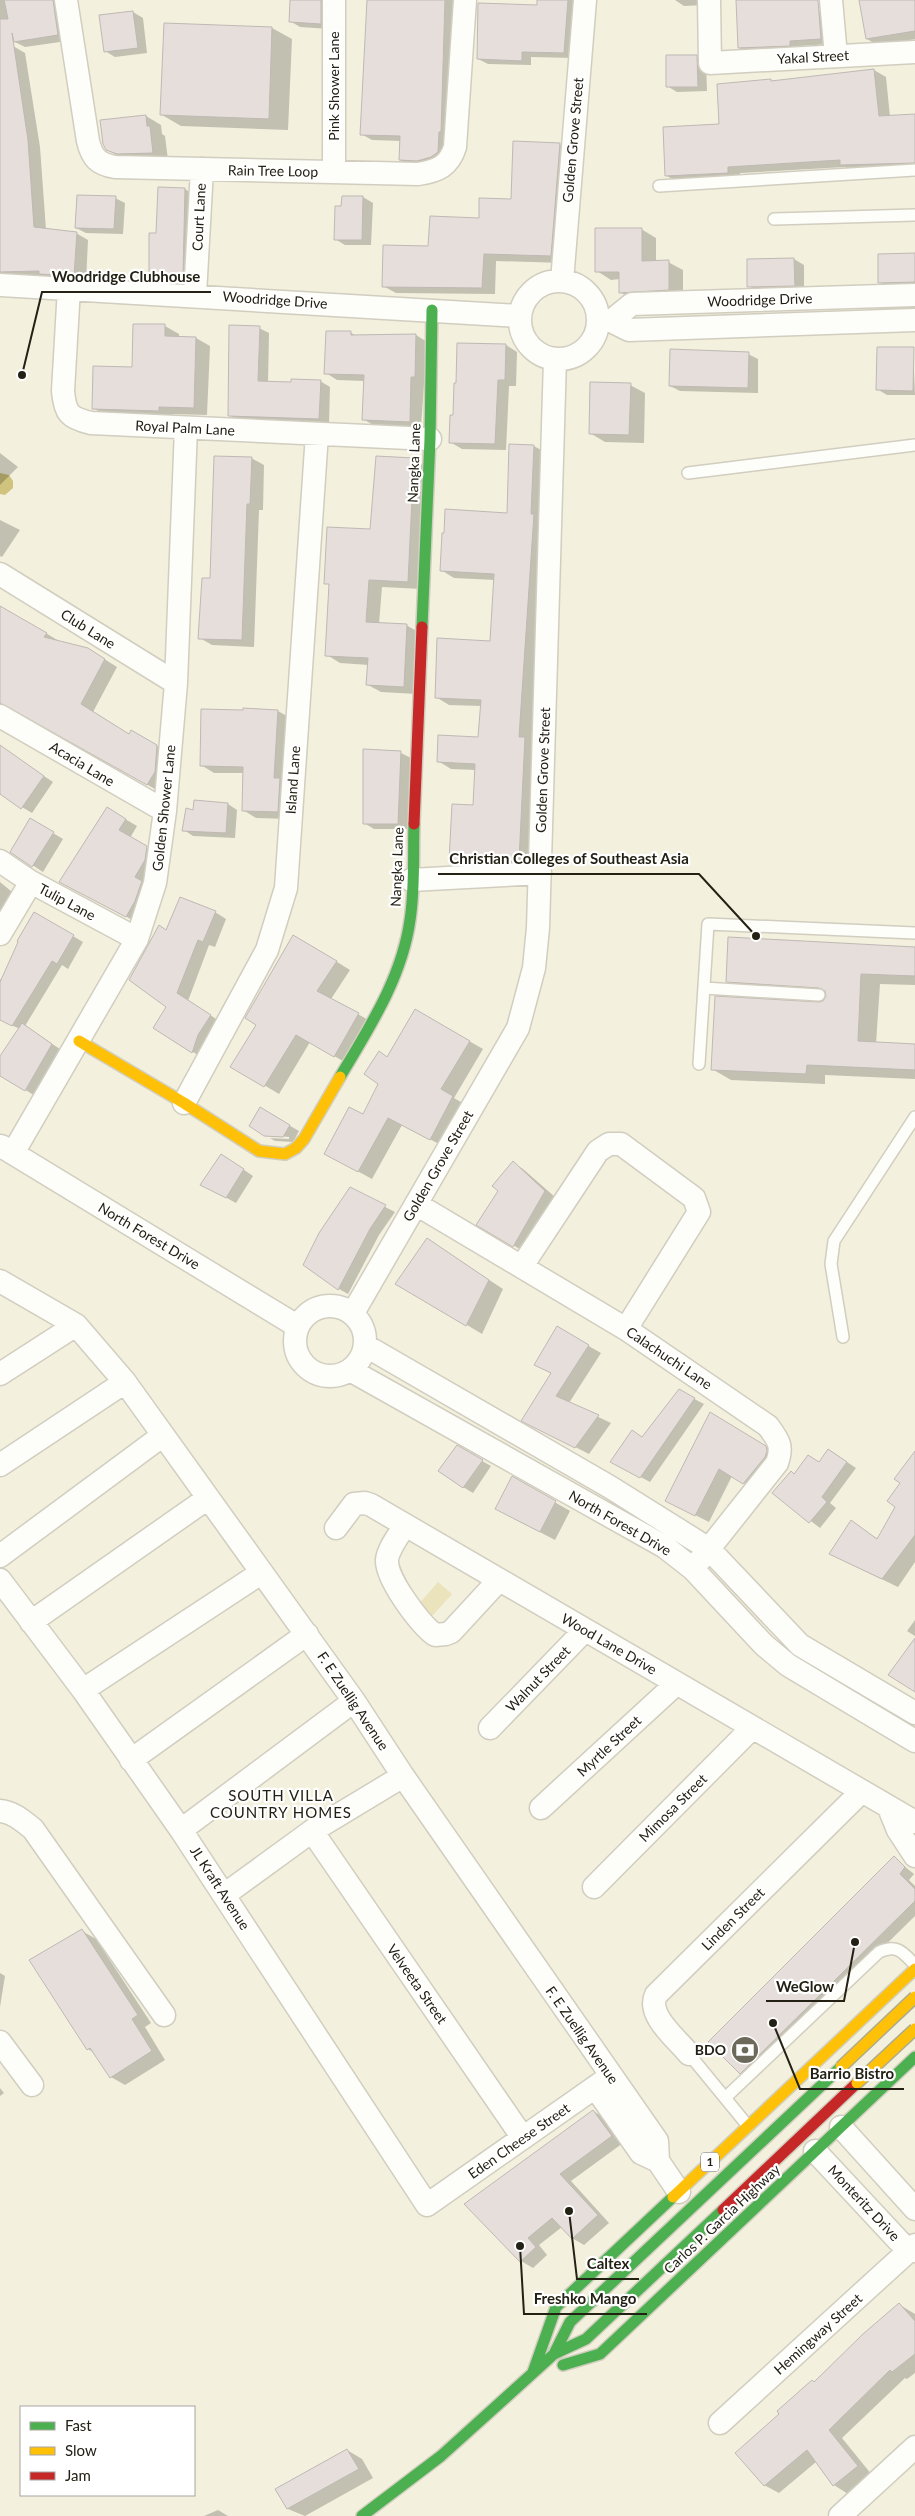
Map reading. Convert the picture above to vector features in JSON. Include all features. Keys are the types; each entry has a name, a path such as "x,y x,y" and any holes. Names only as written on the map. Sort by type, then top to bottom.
{"main road":[{"name":"Nangka Lane","path":"79,1041 184,1103 259,1151 285,1154 296,1148 304,1139 380,1008 398,967 410,920 430,439 432,310"},
{"name":"Carlos P. Garcia Highway","path":"532,2374 556,2308 915,1967"},
{"name":"Carlos P. Garcia Highway","path":"554,2354 570,2322 915,1997"},
{"path":"866,2015 913,2059"},
{"name":"Carlos P. Garcia Highway","path":"362,2516 414,2479 554,2354 586,2339 915,2028"},
{"name":"Carlos P. Garcia Highway","path":"532,2374 600,2354 913,2059"}],"street":[{"name":"Rain Tree Loop","path":"66,0 88,141 96,160 103,165 114,167 418,174 442,168 451,159 455,147 465,0"},
{"name":"Pink Shower Lane","path":"334,0 334,172"},
{"name":"Golden Grove Street","path":"562,281 585,0"},
{"name":"Yakal Street","path":"709,0 710,63 915,52"},
{"path":"831,0 836,56"},
{"name":"Court Lane","path":"194,295 202,169"},
{"path":"553,281 562,281 576,285 588,294 605,321 593,340 581,353 564,359 555,359 536,352 528,345 521,331 519,316 525,300 537,287 553,281"},
{"name":"Woodridge Drive","path":"0,285 194,295 519,316"},
{"name":"Royal Palm Lane","path":"69,288 63,391 64,403 69,414 78,420 91,423 430,439"},
{"name":"Woodridge Drive","path":"605,321 632,304 915,295"},
{"name":"Woodridge Drive","path":"605,321 629,330 915,320"},
{"name":"Golden Grove Street","path":"353,1313 518,1028 534,968 540,873 555,359"},
{"name":"Golden Shower Lane","path":"7,1149 79,1041 137,939 155,883 165,812 176,683 186,428"},
{"name":"Island Lane","path":"184,1103 267,950 286,888 317,434"},
{"name":"Club Lane","path":"0,574 176,683"},
{"name":"Acacia Lane","path":"0,716 165,812"},
{"name":"Tulip Lane","path":"0,861 31,882 137,939"},
{"path":"411,880 540,873"},
{"path":"0,934 31,882"},
{"path":"522,1266 598,1151 609,1144 621,1144 694,1198 699,1212 626,1329"},
{"name":"North Forest Drive","path":"7,1149 298,1326"},
{"name":"Calachuchi Lane","path":"416,1204 626,1329 768,1426 779,1442 781,1451 777,1463 693,1569"},
{"name":"F. E Zuellig Avenue","path":"2,1284 76,1325 125,1382 354,1701 603,2082 657,2141 658,2161 679,2192"},
{"path":"322,1306 338,1306 353,1313 365,1332 366,1346 363,1356 350,1370 328,1376 307,1368 296,1349 298,1326 308,1314 322,1306"},
{"path":"0,1374 76,1325"},
{"name":"North Forest Drive","path":"366,1346 610,1487 709,1549 800,1645 915,1713"},
{"name":"North Forest Drive","path":"350,1370 664,1547 693,1569 764,1645 788,1665 914,1739"},
{"path":"0,1465 125,1382"},
{"path":"0,1556 162,1436"},
{"path":"31,1622 208,1498"},
{"name":"Wood Lane Drive","path":"336,1528 350,1507 359,1502 371,1505 915,1822"},
{"path":"405,1525 388,1553 387,1561 390,1575 424,1625 435,1635 451,1632 500,1580"},
{"path":"83,1690 261,1573"},
{"name":"JL Kraft Avenue","path":"0,1580 83,1690 181,1830 427,2205"},
{"name":"Walnut Street","path":"490,1728 585,1630"},
{"path":"131,1760 307,1634"},
{"name":"Myrtle Street","path":"542,1808 676,1684"},
{"path":"181,1830 354,1701"},
{"name":"Mimosa Street","path":"594,1887 752,1728"},
{"path":"224,1895 312,1831 403,1776"},
{"name":"Linden Street","path":"689,2054 656,2015 653,2005 656,1995 861,1792"},
{"path":"889,1808 898,1830 915,1856"},
{"path":"0,1812 18,1817 33,1828 164,2015"},
{"name":"Velveeta Street","path":"312,1831 524,2138"},
{"path":"0,2042 32,2085"},
{"name":"Eden Cheese Street","path":"427,2205 603,2082"},
{"path":"840,2127 912,2206 884,2225"},
{"name":"Monteritz Drive","path":"815,2151 884,2225 913,2249"},
{"name":"Hemingway Street","path":"720,2422 913,2249"},
{"path":"840,2516 915,2447"}],"lane":[{"path":"659,186 915,170"},
{"path":"774,219 915,215"},
{"path":"688,473 915,444"},
{"path":"699,1064 708,924 915,933"},
{"path":"704,988 819,995"},
{"path":"843,1337 831,1264 834,1241 915,1117"},
{"path":"725,2098 879,1952 893,1947 897,1948 915,1967"},
{"path":"689,2054 748,2126"}],"shaded area":[{"path":"0,473 9,475 13,481 13,488 5,495 0,494"},
{"path":"438,1582 452,1594 432,1616 419,1604"}],"building":[{"path":"4,0 53,0 58,35 14,42 12,33 28,140 34,227 77,232 74,276 39,274 39,271 0,272 0,19 8,19"},
{"path":"290,0 321,0 321,24 289,22"},
{"path":"367,0 445,0 441,132 439,132 438,152 431,157 417,161 399,160 400,136 360,135"},
{"path":"537,0 568,0 564,53 522,52 522,61 477,59 478,3 537,5"},
{"path":"736,0 818,0 821,39 790,41 790,46 738,48"},
{"path":"859,0 915,0 915,31 866,39"},
{"path":"133,11 138,48 104,52 99,15"},
{"path":"164,23 272,27 269,119 160,115"},
{"path":"666,55 697,55 698,87 666,87"},
{"path":"874,69 879,116 915,114 915,163 840,165 840,160 728,167 728,173 665,176 663,127 719,124 717,84 771,79 771,81"},
{"path":"146,115 147,126 150,126 153,153 117,154 106,150 103,144 100,120"},
{"path":"513,141 560,143 551,256 484,254 482,288 382,287 383,245 428,246 430,216 479,218 479,198 511,199"},
{"path":"158,187 185,188 183,276 149,276 149,233 156,233"},
{"path":"77,195 116,196 114,229 75,228"},
{"path":"342,196 363,196 362,240 334,240 335,206 341,206"},
{"path":"595,228 642,228 642,261 669,260 669,290 619,293 619,272 595,272"},
{"path":"915,253 915,282 878,283 878,254"},
{"path":"794,258 795,286 747,287 747,259"},
{"path":"133,324 165,324 165,336 196,337 194,408 159,407 159,411 92,409 93,366 132,367"},
{"path":"229,325 260,326 258,381 291,382 291,379 321,380 319,419 228,416"},
{"path":"326,331 351,331 351,335 416,334 415,377 411,377 410,422 362,420 364,375 324,374"},
{"path":"457,343 506,344 505,380 498,380 495,444 449,443 450,415 453,415 454,383 456,383"},
{"path":"877,347 914,347 913,391 876,390"},
{"path":"670,349 749,352 748,388 669,386"},
{"path":"590,382 631,383 629,435 589,434"},
{"path":"509,444 534,445 531,514 534,514 519,737 525,737 519,861 489,863 449,861 452,804 473,805 475,764 437,762 438,735 478,737 481,700 435,698 437,638 490,641 494,574 440,571 445,509 507,513"},
{"path":"214,456 252,457 250,504 247,504 242,640 198,639 202,578 210,578"},
{"path":"376,456 414,458 408,582 369,580 366,622 407,624 404,687 366,685 368,658 325,656 329,584 324,584 327,527 370,529"},
{"path":"0,606 47,633 44,637 88,648 105,659 81,704 129,734 131,730 157,745 155,772 147,785 0,703"},
{"path":"243,708 278,710 274,778 280,778 278,812 242,811 243,767 200,766 201,709 243,710"},
{"path":"0,745 44,776 21,809 0,794"},
{"path":"363,749 401,751 398,824 363,824"},
{"path":"194,800 228,803 226,833 182,831 186,808 193,810"},
{"path":"107,807 126,819 119,830 147,846 145,860 135,877 142,881 135,901 126,917 59,882"},
{"path":"30,818 54,832 32,867 10,852"},
{"path":"180,897 216,911 203,942 198,940 177,993 211,1015 198,1035 192,1053 153,1028 166,1007 129,980 159,925 166,930"},
{"path":"34,912 74,935 57,964 52,961 12,1026 0,1020 0,982 17,941"},
{"path":"293,935 337,961 317,991 359,1013 334,1057 296,1035 264,1087 230,1067 256,1025 245,1018"},
{"path":"728,937 915,947 915,976 861,974 858,1041 915,1044 915,1070 807,1065 806,1074 711,1070 715,996 819,1002 823,1001 826,996 825,991 819,988 726,982"},
{"path":"415,1009 470,1041 441,1089 453,1096 430,1140 388,1118 358,1172 324,1154 349,1107 363,1114 378,1084 364,1074 379,1051 387,1057"},
{"path":"22,1023 52,1044 25,1091 0,1076 0,1056"},
{"path":"260,1107 290,1125 283,1137 264,1136 249,1126"},
{"path":"221,1154 244,1169 226,1198 200,1185"},
{"path":"513,1161 545,1191 513,1247 476,1225 498,1191 492,1186"},
{"path":"350,1187 386,1205 370,1229 338,1290 303,1265 319,1233"},
{"path":"427,1238 489,1280 466,1326 395,1284"},
{"path":"557,1326 589,1345 556,1396 599,1415 575,1448 521,1421 551,1373 534,1365"},
{"path":"679,1389 695,1398 640,1478 610,1462 632,1430 642,1437"},
{"path":"710,1412 766,1446 767,1451 765,1457 743,1484 719,1469 695,1516 665,1501"},
{"path":"457,1445 483,1460 463,1488 438,1471"},
{"path":"828,1449 847,1462 822,1497 827,1502 809,1523 772,1493 791,1471 794,1474 808,1455 819,1462"},
{"path":"915,1451 915,1535 882,1579 829,1554 851,1520 877,1539 895,1507 887,1501 900,1483 894,1479"},
{"path":"512,1476 556,1501 540,1532 495,1509"},
{"path":"915,1638 915,1692 888,1675"},
{"path":"894,1856 905,1867 900,1874 915,1889 915,1901 740,2074 708,2042"},
{"path":"82,1929 138,2015 132,2019 152,2051 110,2078 90,2048 87,2050 29,1960"},
{"path":"593,2110 612,2136 560,2174 598,2215 572,2239 552,2218 528,2238 536,2247 520,2262 464,2204"},
{"path":"899,2303 915,2321 915,2354 892,2372 890,2370 829,2430 858,2466 833,2486 807,2450 764,2486 735,2453 779,2414 777,2411 812,2380 814,2382 863,2334"},
{"path":"347,2449 359,2469 287,2509 275,2489"}],"traffic: fast":[{"path":"422,627 430,439 432,310"},
{"path":"340,1077 383,1002 400,962 406,941 413,896 414,824"},
{"path":"563,2365 600,2354 915,2057"},
{"path":"555,2352 570,2322 841,2067"},
{"path":"533,2372 556,2307 673,2197"},
{"path":"362,2516 441,2456 554,2354 586,2339 723,2210"}],"traffic: slow":[{"path":"79,1041 184,1103 259,1151 285,1154 296,1148 304,1139 340,1077"},
{"path":"673,2197 915,1969"},
{"path":"841,2067 915,1997"},
{"path":"857,2083 915,2029"}],"traffic: jam":[{"path":"414,824 422,627"},
{"path":"723,2210 857,2083"}],"place":[{"name":"Woodridge Clubhouse","path":"22,375"},
{"name":"Christian Colleges of Southeast Asia","path":"756,936"},
{"name":"WeGlow","path":"855,1942"},
{"name":"Barrio Bistro","path":"773,2023"},
{"name":"BDO","path":"745,2050"},
{"name":"Caltex","path":"569,2211"},
{"name":"Freshko Mango","path":"520,2246"}],"district":[{"name":"SOUTH VILLA COUNTRY HOMES","path":"281,1804"}]}
